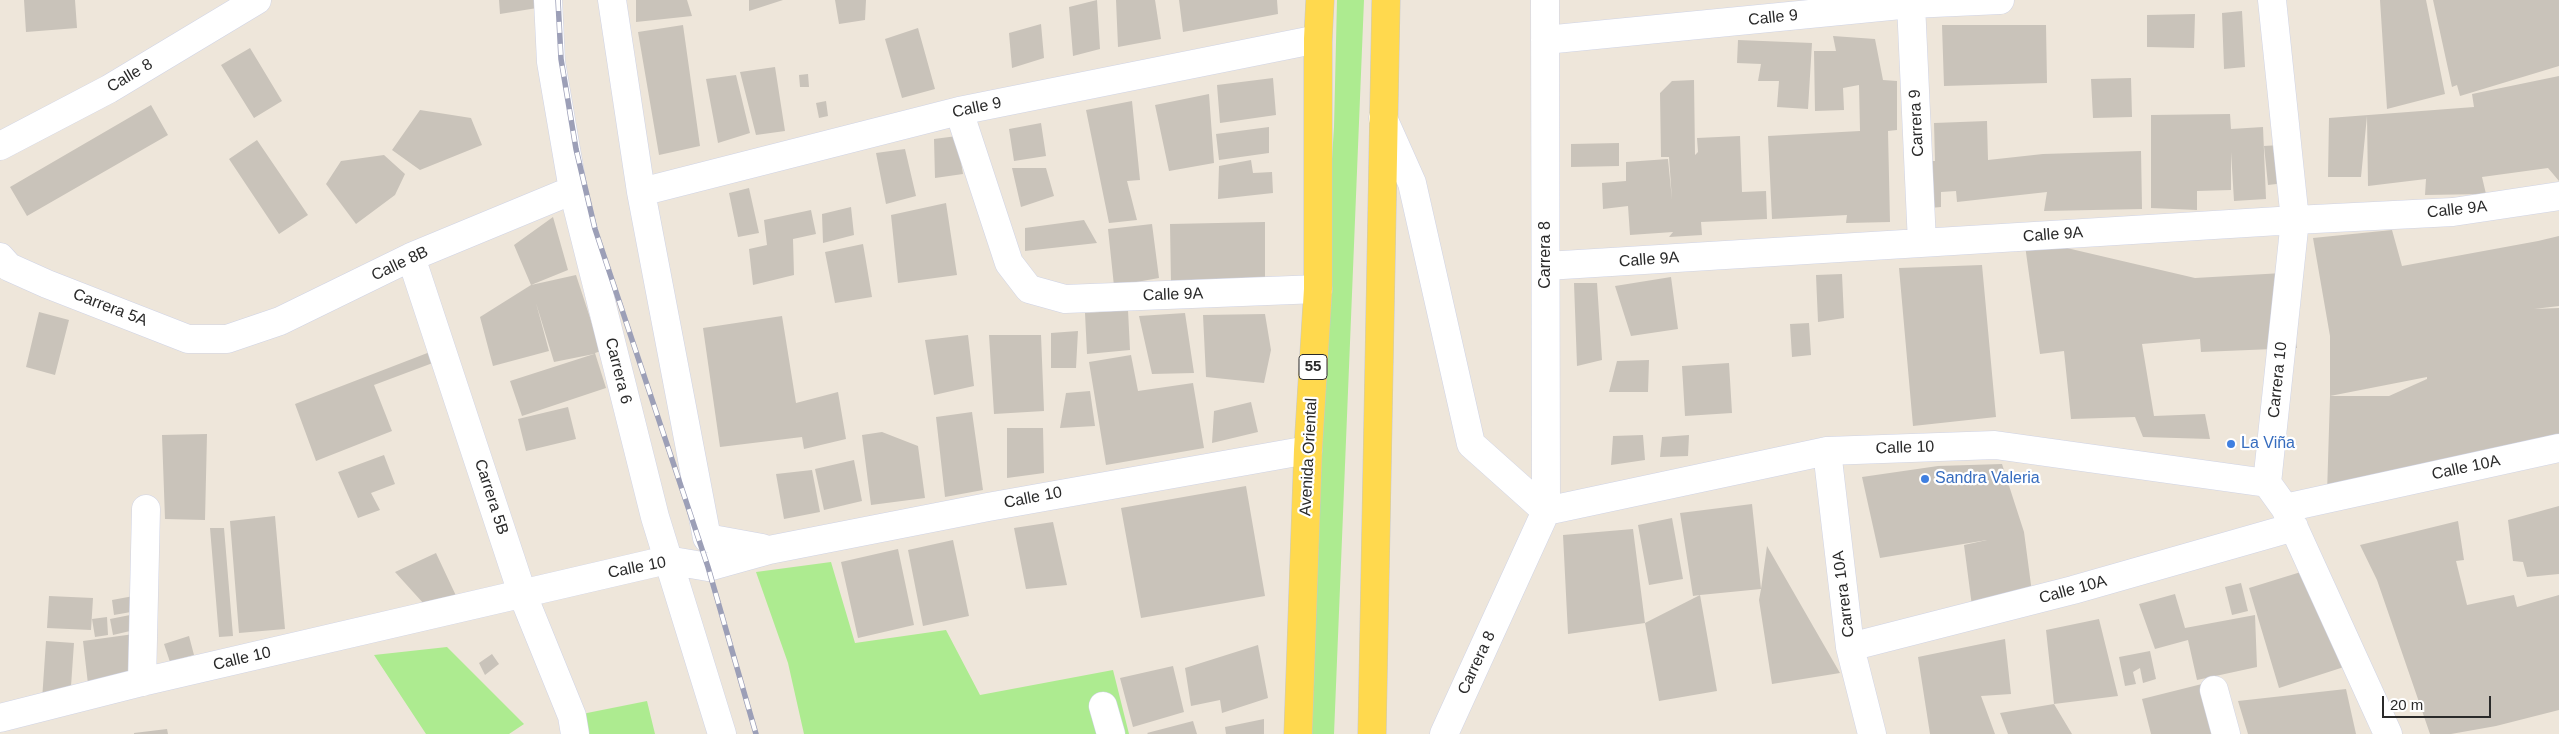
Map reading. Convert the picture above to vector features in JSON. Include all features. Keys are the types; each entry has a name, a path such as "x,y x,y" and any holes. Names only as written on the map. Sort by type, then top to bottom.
{"main road":[{"name":"Avenida Oriental","path":"1298,734 1308,450 1318,289 1318,39 1320,0"},
{"path":"1372,734 1386,0"}],"street":[{"name":"Calle 8","path":"0,146 109,90 257,0"},
{"name":"Carrera 6","path":"548,0 551,62 573,190 667,560 722,734"},
{"path":"612,0 641,192 707,538 769,550"},
{"name":"Carrera 8","path":"1444,734 1546,510 1545,0"},
{"name":"Calle 9","path":"1545,40 1911,4 2000,0"},
{"name":"Carrera 10","path":"2267,483 2295,220 2272,0"},
{"name":"Carrera 9","path":"1911,4 1922,243"},
{"name":"Calle 9","path":"641,192 960,111 1318,39"},
{"name":"Calle 9A","path":"960,111 1009,263 1029,289 1065,299 1318,289"},
{"path":"1383,118 1412,183 1471,444 1546,510"},
{"name":"Calle 8B","path":"227,339 280,321 411,257 573,190"},
{"name":"Calle 9A","path":"1546,266 2453,212 2559,196"},
{"name":"Carrera 5A","path":"0,257 10,267 24,274 188,339 227,339"},
{"name":"Carrera 5B","path":"411,257 522,593 572,716 575,734"},
{"name":"Calle 10","path":"1546,510 1827,451 1995,445 2267,483"},
{"name":"Calle 10A","path":"1850,647 2073,590 2289,517 2559,448"},
{"name":"Calle 10","path":"0,718 142,682 667,560 708,567 769,550 1144,477 1308,450"},
{"name":"Carrera 10A","path":"1827,451 1850,647 1872,734"},
{"path":"2267,483 2289,517 2388,734"},
{"path":"142,682 146,509"},
{"path":"2214,690 2226,734"},
{"path":"1103,706 1111,734"}],"green space":[{"path":"1337,0 1364,0 1334,734 1302,734 1312,475 1334,127"},
{"path":"831,562 855,643 946,630 980,695 1113,670 1129,734 804,734 788,663 756,572"},
{"path":"447,647 524,724 509,734 426,734 374,655"},
{"path":"647,701 655,734 577,734 572,716"}],"building":[{"path":"24,0 75,0 77,28 26,32"},
{"path":"499,0 536,0 537,8 500,14"},
{"path":"636,0 687,0 692,16 636,22"},
{"path":"749,0 783,0 749,11"},
{"path":"835,0 866,0 865,20 839,24"},
{"path":"1097,0 1100,49 1073,56 1069,7"},
{"path":"1116,0 1155,0 1161,39 1118,47"},
{"path":"1179,0 1277,0 1278,14 1183,32"},
{"path":"2380,0 2426,0 2445,94 2387,109"},
{"path":"2433,0 2559,0 2559,66 2460,96 2457,85 2452,87"},
{"path":"2242,11 2245,67 2224,69 2222,13"},
{"path":"2195,14 2194,48 2147,47 2147,15"},
{"path":"1041,24 1044,58 1012,68 1009,33"},
{"path":"683,25 700,146 659,155 638,32"},
{"path":"1942,25 2046,25 2047,83 1944,86"},
{"path":"918,28 935,89 902,98 885,39"},
{"path":"1833,36 1875,39 1883,80 1897,81 1897,130 1888,131 1890,222 1846,223 1847,215 1772,219 1768,136 1860,131 1859,85 1843,88 1844,110 1815,111 1814,51 1836,51"},
{"path":"1738,40 1812,43 1808,109 1777,107 1779,81 1758,81 1761,64 1737,63"},
{"path":"250,48 282,101 254,118 221,65"},
{"path":"775,67 785,131 756,135 740,72"},
{"path":"808,74 809,87 800,87 799,75"},
{"path":"736,75 750,133 718,143 706,79"},
{"path":"2559,76 2559,181 2548,168 2482,177 2486,194 2425,195 2426,179 2368,186 2367,116 2361,177 2328,177 2329,118 2474,107 2472,94"},
{"path":"1273,78 1276,115 1220,123 1217,85"},
{"path":"2131,78 2132,117 2093,118 2091,79"},
{"path":"1694,80 1695,155 1698,152 1697,138 1740,136 1742,192 1766,191 1767,219 1701,222 1702,235 1669,237 1673,232 1630,235 1628,206 1603,209 1602,183 1626,181 1626,162 1668,159 1672,200 1669,157 1661,157 1660,93 1672,81"},
{"path":"1209,94 1214,163 1169,171 1155,105"},
{"path":"826,101 828,116 819,118 816,103"},
{"path":"1132,101 1140,180 1127,181 1137,220 1109,223 1086,110"},
{"path":"151,105 168,135 27,216 10,187"},
{"path":"420,110 471,118 482,145 420,170 392,150"},
{"path":"2230,114 2231,129 2263,127 2266,199 2234,201 2231,152 2231,190 2197,191 2197,210 2151,208 2151,115"},
{"path":"1987,121 1988,160 2043,154 2141,151 2142,209 2044,211 2047,192 1957,202 1956,191 1941,192 1941,207 1930,208 1929,161 1935,161 1934,123"},
{"path":"1041,123 1046,156 1014,161 1009,129"},
{"path":"1269,127 1269,153 1219,160 1216,134"},
{"path":"957,136 963,174 935,178 934,139"},
{"path":"257,140 308,215 279,234 229,159"},
{"path":"1619,143 1619,166 1571,167 1571,144"},
{"path":"2280,145 2285,183 2268,185 2264,146"},
{"path":"905,149 916,196 886,204 876,153"},
{"path":"384,155 405,174 395,195 356,224 326,184 341,161"},
{"path":"1251,160 1253,173 1272,172 1273,193 1218,199 1219,166"},
{"path":"1012,168 1046,168 1054,196 1021,207"},
{"path":"749,188 759,233 738,237 729,193"},
{"path":"946,203 957,275 898,283 891,215"},
{"path":"851,207 854,235 823,243 822,214"},
{"path":"811,210 816,234 793,239 794,275 753,285 749,249 767,245 764,220"},
{"path":"553,217 568,270 531,285 514,245"},
{"path":"1084,220 1097,243 1025,251 1025,228"},
{"path":"1265,222 1265,281 1171,283 1170,224"},
{"path":"1152,224 1159,278 1114,286 1108,229"},
{"path":"2392,230 2402,266 2559,236 2559,306 2534,309 2559,308 2559,442 2327,494 2330,336 2313,238","holes":["2427,377 2427,379 2389,396 2330,396"]},
{"path":"2024,238 2195,278 2283,273 2297,348 2201,352 2200,339 2142,344 2154,416 2205,414 2210,439 2143,437 2135,417 2071,419 2064,351 2040,354"},
{"path":"863,244 872,297 835,303 825,252"},
{"path":"1982,265 1996,417 1913,426 1899,268"},
{"path":"1842,274 1844,318 1818,322 1816,275"},
{"path":"576,275 601,351 595,353 606,388 522,416 510,381 594,354 554,362 536,303 549,351 493,366 480,317 531,285"},
{"path":"1671,277 1678,329 1631,336 1615,286"},
{"path":"1574,283 1597,283 1602,360 1577,366"},
{"path":"1128,310 1130,350 1087,354 1085,313"},
{"path":"39,312 69,320 55,375 26,367"},
{"path":"1185,313 1194,373 1152,374 1139,316"},
{"path":"1265,314 1271,350 1264,383 1206,377 1203,315"},
{"path":"782,316 796,403 838,392 846,439 804,449 802,437 720,447 703,328"},
{"path":"1809,323 1811,355 1792,357 1790,324"},
{"path":"1078,331 1076,368 1051,368 1051,333"},
{"path":"968,335 974,386 934,395 925,340"},
{"path":"989,335 1041,335 1044,411 994,414"},
{"path":"443,347 446,358 374,385 392,431 316,461 295,404"},
{"path":"1131,355 1138,391 1193,383 1204,448 1106,465 1089,362"},
{"path":"1649,360 1648,392 1609,392 1617,361"},
{"path":"1729,363 1732,413 1685,416 1682,366"},
{"path":"1090,391 1095,426 1060,428 1066,393"},
{"path":"1251,402 1258,432 1212,443 1214,411"},
{"path":"568,407 576,439 526,451 518,419"},
{"path":"972,412 983,490 945,497 936,417"},
{"path":"1007,428 1043,428 1044,473 1007,478"},
{"path":"882,432 918,446 925,498 871,505 862,435"},
{"path":"207,434 205,520 165,519 162,435"},
{"path":"1643,435 1645,460 1611,465 1613,436"},
{"path":"1689,435 1688,456 1660,457 1662,437"},
{"path":"384,455 395,484 371,493 380,510 358,518 338,472"},
{"path":"854,460 862,501 824,510 815,469"},
{"path":"2002,464 2024,532 2033,600 1973,614 1964,545 1987,540 1880,558 1862,477 1938,466"},
{"path":"812,470 820,512 784,519 776,474"},
{"path":"1246,486 1265,596 1141,618 1121,508"},
{"path":"1752,504 1761,589 1693,596 1680,513"},
{"path":"2559,506 2559,574 2527,577 2523,562 2513,561 2508,520"},
{"path":"275,516 285,629 239,633 230,521"},
{"path":"1672,518 1683,579 1649,585 1638,525"},
{"path":"2458,521 2464,560 2456,561 2467,605 2514,595 2517,607 2559,595 2559,710 2496,726 2451,734 2430,734 2377,580 2360,545"},
{"path":"1053,522 1067,585 1026,589 1014,528"},
{"path":"210,528 224,528 233,636 219,637"},
{"path":"1633,529 1645,623 1568,634 1563,535"},
{"path":"953,540 969,616 923,626 908,550"},
{"path":"1767,546 1840,673 1772,684 1759,600"},
{"path":"898,549 914,625 858,638 841,562"},
{"path":"436,553 458,600 424,604 395,572"},
{"path":"2317,567 2347,666 2279,688 2249,588"},
{"path":"2241,583 2248,611 2232,615 2225,587"},
{"path":"2175,594 2185,628 2255,615 2257,667 2197,680 2188,640 2155,649 2139,604"},
{"path":"139,595 142,610 114,615 112,600"},
{"path":"1700,595 1717,691 1659,701 1645,623"},
{"path":"49,596 93,598 91,630 47,628"},
{"path":"140,613 143,628 113,635 110,619"},
{"path":"107,617 108,635 95,637 92,619"},
{"path":"2099,619 2118,696 2054,704 2046,630"},
{"path":"134,634 139,677 88,684 83,641"},
{"path":"189,636 194,655 170,662 164,644"},
{"path":"2005,639 2011,694 1981,696 1995,734 1930,734 1918,657"},
{"path":"46,641 74,643 70,701 42,700"},
{"path":"1258,645 1268,698 1222,713 1220,700 1191,706 1185,668"},
{"path":"2150,651 2156,679 2143,683 2140,668 2133,672 2136,684 2125,686 2119,657"},
{"path":"492,654 499,664 485,675 479,663"},
{"path":"1173,666 1184,712 1133,727 1120,678"},
{"path":"2210,682 2222,734 2151,734 2142,699"},
{"path":"2346,689 2356,734 2248,734 2238,701"},
{"path":"2054,704 2072,734 2008,734 2000,713"},
{"path":"1264,719 1264,734 1226,734 1225,727"},
{"path":"1193,721 1197,734 1147,733"},
{"path":"167,729 168,734 134,734 134,733"}],"railway":[{"path":"558,0 561,59 576,149 595,229 708,567 756,734"}],"place":[{"name":"La Viña","path":"2231,444"},
{"name":"Sandra Valeria","path":"1925,479"}]}
